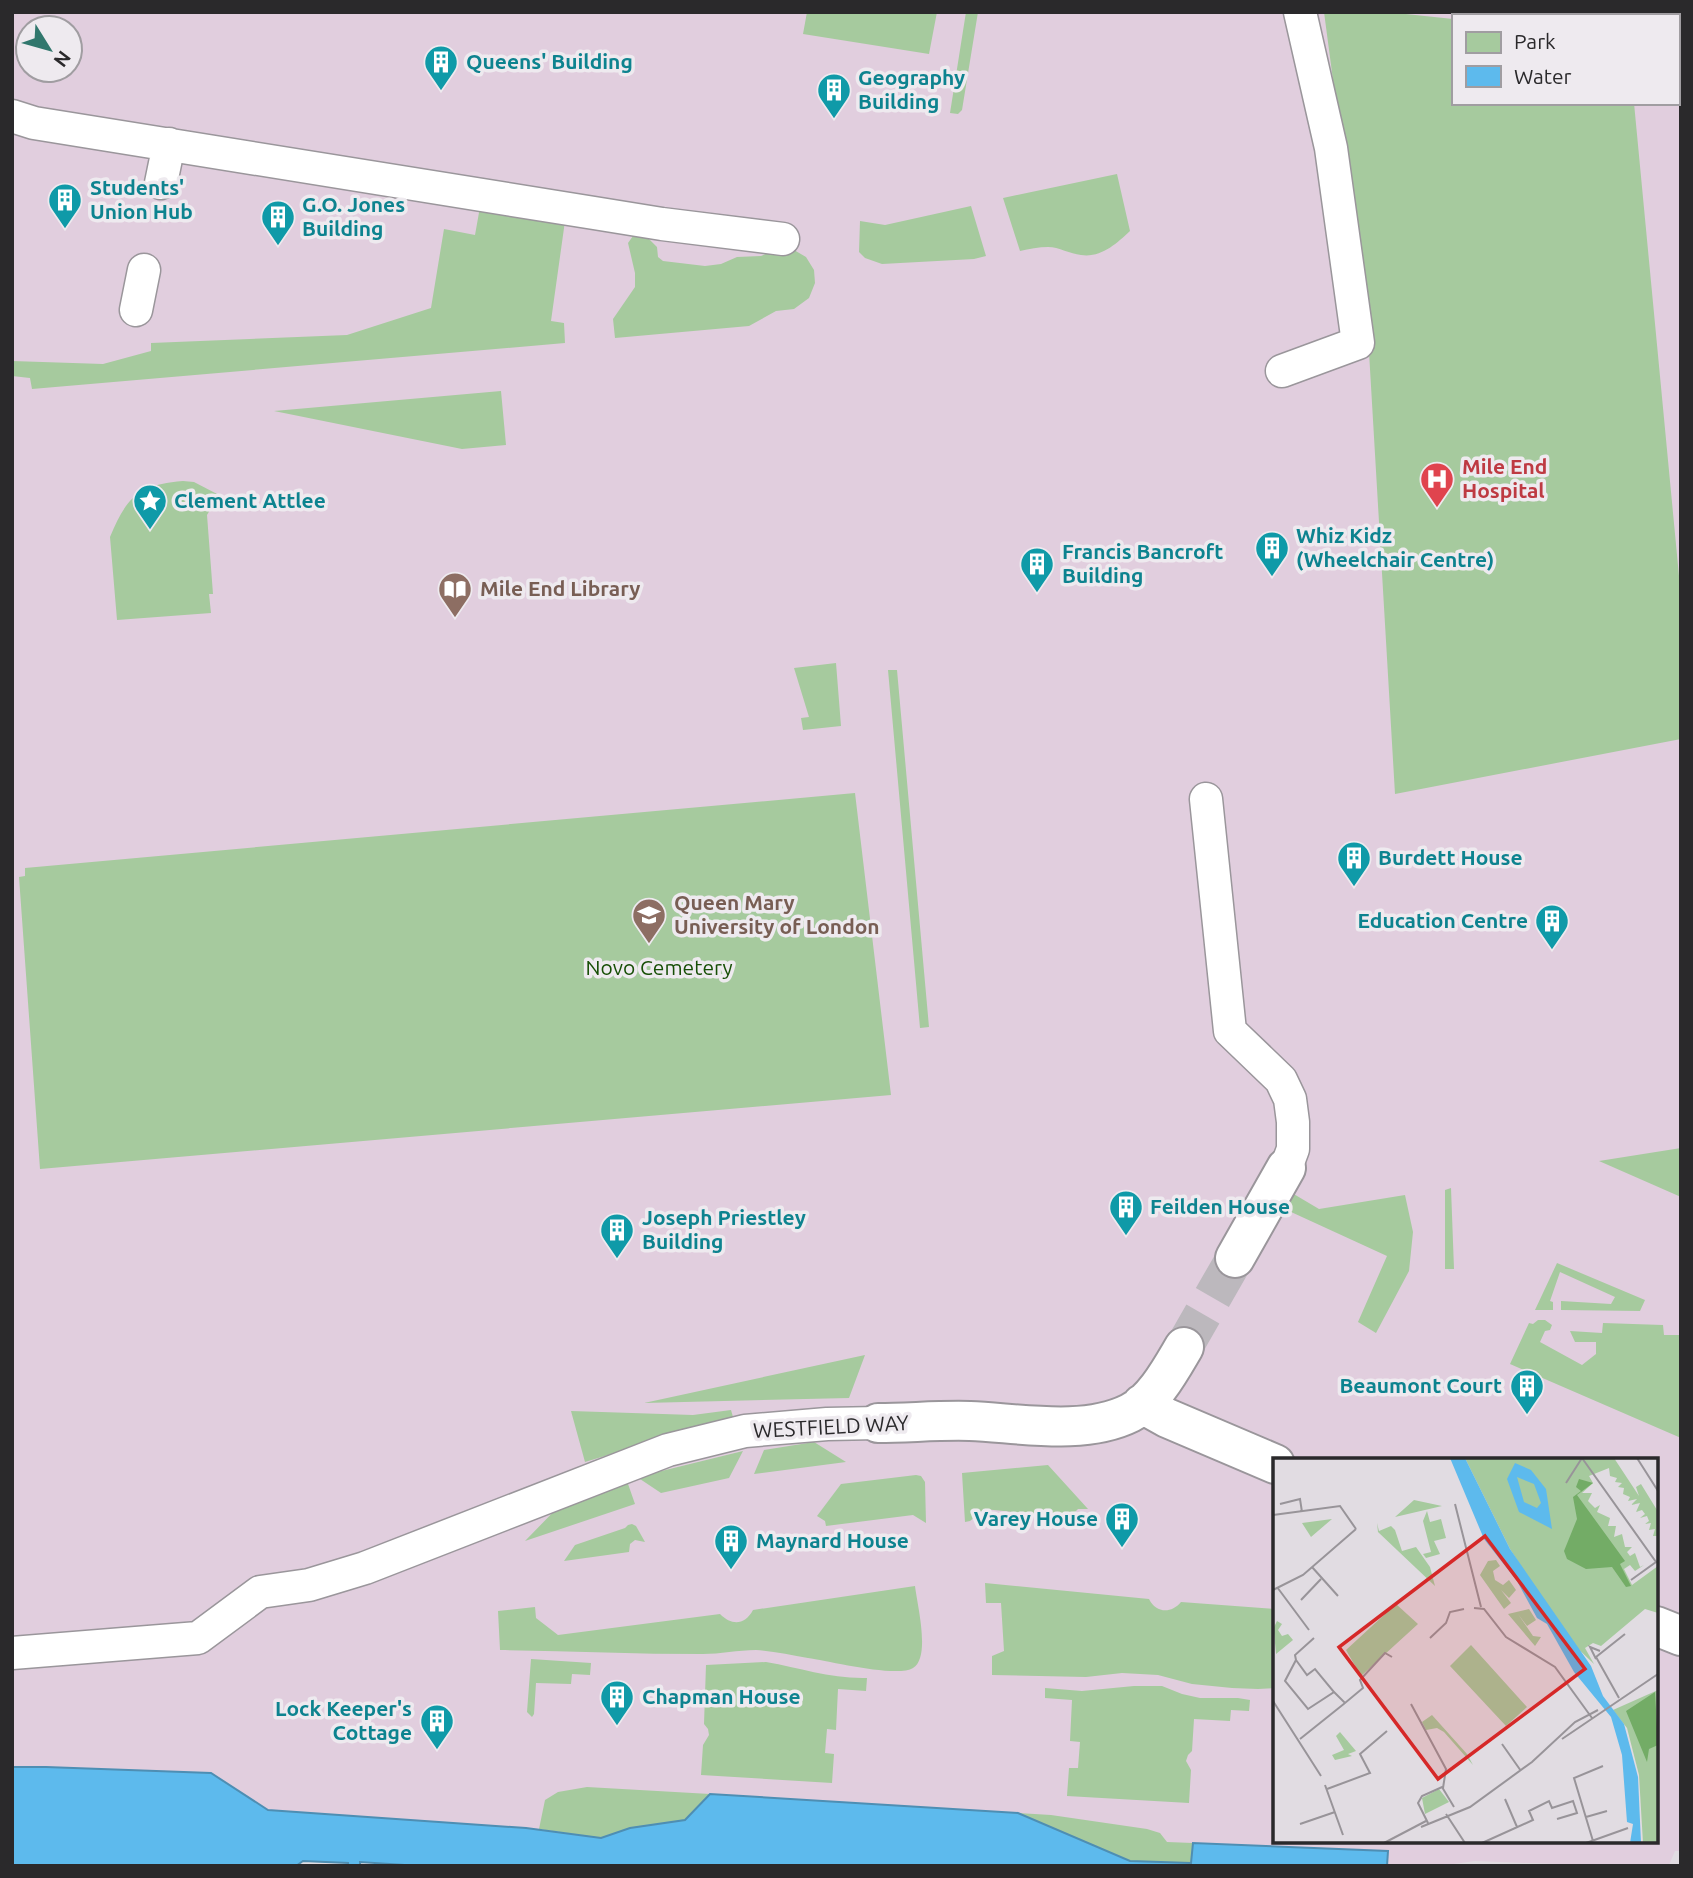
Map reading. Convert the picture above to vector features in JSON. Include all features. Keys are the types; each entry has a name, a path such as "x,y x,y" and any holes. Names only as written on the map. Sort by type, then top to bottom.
{"street":[{"path":"1235,1258 1286,1168"},
{"name":"WESTFIELD WAY","path":"878,1423 967,1421 1062,1426 1104,1422 1130,1413 1142,1404 1155,1391 1184,1347"},
{"path":"1142,1404 1167,1418 1273,1463"},
{"path":"1658,1627 1681,1636"}],"lane":[{"path":"1282,372 1358,343 1331,148 1300,12"},
{"path":"12,116 34,123 635,219 783,239"},
{"path":"161,183 169,144"},
{"path":"136,310 144,270"},
{"path":"1206,799 1230,1031 1281,1080 1290,1099 1293,1149 1286,1168"},
{"name":"WESTFIELD WAY","path":"12,1653 198,1638 260,1592 309,1585 365,1568 668,1450 745,1431 878,1423"}],"shaded area":[{"name":"Queen Mary University of London","path":"12,12 1681,12 1681,1851 1675,1851 1669,1865 1611,1866 1475,1861 1440,1866 1387,1866 1388,1851 601,1838 526,1828 268,1810 211,1773 12,1767"}],"green space":[{"path":"807,12 937,12 929,54 803,34"},
{"path":"966,12 978,12 962,110 958,114 950,113"},
{"path":"1324,12 1387,12 1452,19 1452,105 1634,105 1681,597 1681,739 1395,794 1369,352"},
{"path":"1117,174 1130,231 1119,241 1102,252 1088,255 1048,247 1020,251 1003,198"},
{"path":"971,206 986,256 882,264 865,258 859,252 860,221 885,225"},
{"path":"480,207 565,221 551,321 564,323 565,343 32,389 30,378 12,376 12,361 103,364 151,351 151,343 347,335 431,308 444,229 475,235"},
{"path":"633,236 648,238 657,247 658,257 663,261 705,266 721,264 737,257 761,256 780,248 794,250 806,257 814,270 815,283 809,298 794,309 776,311 749,326 615,338 613,319 635,287 635,273 628,243"},
{"path":"501,391 506,445 462,449 274,411"},
{"path":"183,481 194,482 219,495 207,515 213,594 209,594 211,613 117,620 110,537 116,523 136,495 155,486"},
{"path":"836,663 841,726 803,730 801,718 809,717 794,668"},
{"path":"888,670 897,670 929,1027 920,1028"},
{"name":"Novo Cemetery","path":"855,793 891,1095 40,1169 19,877 25,876 25,868"},
{"path":"1681,1148 1681,1197 1599,1161"},
{"path":"1451,1188 1454,1269 1445,1269 1445,1190"},
{"path":"1292,1193 1319,1209 1405,1195 1413,1232 1409,1271 1376,1333 1358,1322 1387,1256 1278,1206"},
{"path":"1557,1263 1645,1300 1640,1311 1561,1310 1561,1301 1611,1304 1615,1297 1560,1272 1550,1301 1553,1302 1553,1310 1535,1310"},
{"path":"1538,1320 1545,1320 1552,1325 1550,1330 1545,1331 1540,1342 1582,1365 1596,1354 1596,1342 1575,1342 1570,1331 1602,1333 1603,1323 1663,1325 1664,1335 1681,1335 1681,1438 1510,1364 1529,1323 1533,1324"},
{"path":"865,1355 849,1398 644,1403"},
{"path":"731,1410 733,1417 585,1462 571,1411 693,1415"},
{"path":"814,1442 846,1462 754,1474 764,1450"},
{"path":"743,1451 729,1478 661,1493 637,1477"},
{"path":"1048,1465 1088,1509 1078,1509 1073,1518 984,1509 965,1522 962,1473"},
{"path":"921,1476 925,1482 926,1523 913,1515 826,1526 825,1521 817,1516 841,1484"},
{"path":"627,1481 635,1504 525,1541 563,1502"},
{"path":"632,1524 645,1542 635,1540 630,1544 629,1552 564,1561 575,1545"},
{"path":"985,1583 1149,1599 1156,1607 1164,1610 1173,1609 1181,1602 1273,1609 1273,1688 1192,1684 1158,1675 1122,1673 1086,1677 992,1675 992,1656 1004,1651 1001,1603 986,1603"},
{"path":"915,1586 922,1630 921,1653 913,1668 905,1671 862,1668 756,1650 703,1654 500,1650 498,1611 535,1607 536,1618 558,1635 720,1614 729,1621 738,1622 746,1619 753,1610"},
{"path":"531,1659 591,1663 590,1675 572,1674 571,1684 536,1683 532,1717 527,1712"},
{"path":"766,1662 828,1675 867,1678 866,1691 838,1689 836,1730 827,1729 825,1753 834,1754 832,1783 701,1775 703,1745 709,1735 704,1724 706,1665"},
{"path":"1162,1686 1200,1698 1250,1700 1249,1711 1231,1710 1230,1721 1194,1719 1192,1751 1186,1761 1191,1770 1189,1803 1067,1796 1069,1768 1078,1768 1080,1742 1070,1741 1072,1700 1045,1698 1045,1688 1082,1691"},
{"path":"587,1787 710,1794 685,1820 630,1828 601,1838 539,1829 545,1800 558,1792"},
{"path":"1018,1813 1147,1829 1160,1833 1167,1842 1193,1843 1191,1863 1130,1861"}],"water":[{"path":"12,1767 211,1773 268,1810 526,1828 601,1838 630,1828 685,1820 710,1794 1018,1813 1130,1861 1191,1863 1193,1843 1388,1851 1387,1866 420,1866 360,1862 360,1866 348,1866 348,1863 303,1861 296,1866 12,1866"}],"tunnel":[{"path":"1184,1347 1235,1258"}],"place":[{"name":"Queens' Building","path":"441,92"},
{"name":"Geography Building","path":"834,120"},
{"name":"Students' Union Hub","path":"65,230"},
{"name":"G.O. Jones Building","path":"278,247"},
{"name":"Mile End Hospital","path":"1437,509"},
{"name":"Clement Attlee","path":"150,531"},
{"name":"Whiz Kidz (Wheelchair Centre)","path":"1272,578"},
{"name":"Francis Bancroft Building","path":"1037,594"},
{"name":"Mile End Library","path":"455,619"},
{"name":"Burdett House","path":"1354,888"},
{"name":"Queen Mary University of London","path":"649,945"},
{"name":"Education Centre","path":"1552,951"},
{"name":"Feilden House","path":"1126,1237"},
{"name":"Joseph Priestley Building","path":"617,1260"},
{"name":"Beaumont Court","path":"1527,1416"},
{"name":"Varey House","path":"1122,1549"},
{"name":"Maynard House","path":"731,1571"},
{"name":"Chapman House","path":"617,1727"},
{"name":"Lock Keeper's Cottage","path":"437,1751"}]}
